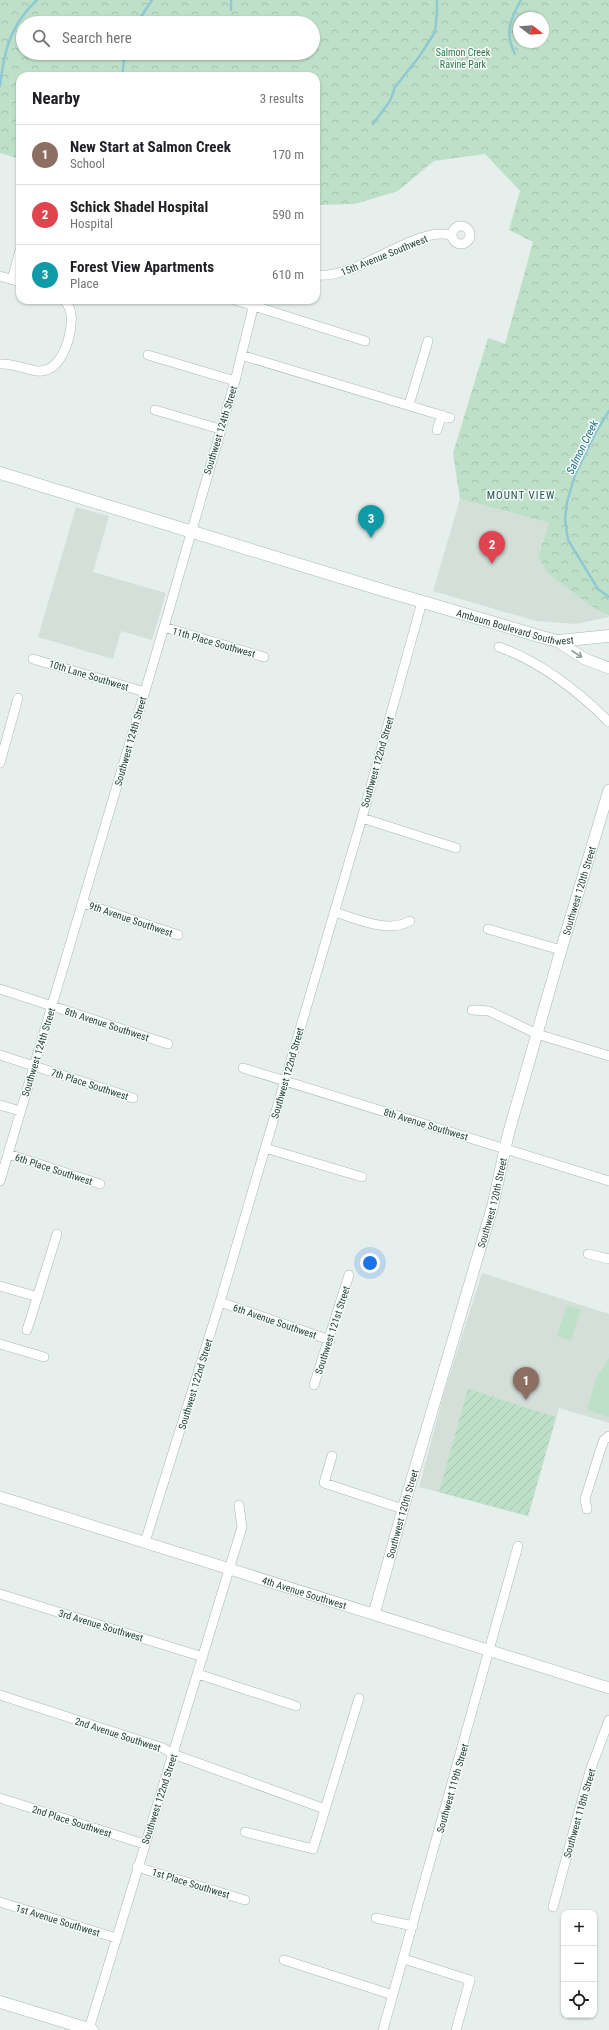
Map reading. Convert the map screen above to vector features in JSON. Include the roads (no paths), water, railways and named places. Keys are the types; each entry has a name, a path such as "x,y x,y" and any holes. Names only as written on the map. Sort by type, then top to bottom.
{"main road":[{"name":"Ambaum Boulevard Southwest","path":"0,473 422,602 557,641 609,636"},
{"path":"0,2002 90,2029"}],"street":[{"name":"15th Avenue Southwest","path":"320,275 326,276 341,273 426,237 443,233 451,234"},
{"path":"0,276 16,281"},
{"path":"0,364 12,364 38,371 49,369 62,355 70,335 72,320 70,308 67,304"},
{"name":"Southwest 124th Street","path":"0,1181 164,628 190,532 235,381 254,304"},
{"path":"257,304 365,340"},
{"path":"408,405 428,341"},
{"path":"148,355 235,381"},
{"path":"241,355 446,417 437,430"},
{"path":"155,410 220,429"},
{"name":"Southwest 122nd Street","path":"145,1542 220,1302 362,818 422,602"},
{"name":"11th Place Southwest","path":"164,628 264,657"},
{"path":"557,641 585,659 609,668"},
{"path":"499,647 534,663 579,695 609,722"},
{"name":"10th Lane Southwest","path":"34,659 145,692"},
{"path":"0,763 18,698"},
{"name":"Southwest 120th Street","path":"374,1614 403,1509 493,1205 505,1149 537,1034 609,790"},
{"path":"362,818 456,848"},
{"name":"9th Avenue Southwest","path":"83,903 178,935"},
{"path":"334,912 385,925 397,926 410,921"},
{"path":"488,929 561,950"},
{"name":"8th Avenue Southwest","path":"0,989 168,1044"},
{"path":"472,1010 489,1011 537,1034 609,1056"},
{"name":"7th Place Southwest","path":"0,1055 133,1098"},
{"name":"8th Avenue Southwest","path":"243,1068 609,1181"},
{"path":"0,1105 20,1111"},
{"path":"265,1148 362,1177"},
{"name":"6th Place Southwest","path":"8,1154 100,1184"},
{"path":"27,1330 57,1234"},
{"path":"588,1254 609,1259"},
{"name":"Southwest 121st Street","path":"314,1385 330,1340 349,1275"},
{"path":"0,1286 38,1297"},
{"name":"6th Avenue Southwest","path":"220,1302 330,1340"},
{"path":"0,1344 44,1357"},
{"path":"587,1509 585,1499 604,1440 609,1436"},
{"path":"332,1456 324,1483 403,1509"},
{"name":"4th Avenue Southwest","path":"0,1497 609,1688"},
{"name":"Southwest 122nd Street","path":"90,2029 137,1867 198,1674 242,1527 239,1505"},
{"name":"Southwest 119th Street","path":"383,2030 518,1546"},
{"name":"3rd Avenue Southwest","path":"0,1594 202,1657"},
{"path":"198,1674 296,1706"},
{"name":"2nd Avenue Southwest","path":"0,1695 163,1748 173,1754 325,1808"},
{"path":"245,1832 313,1849 358,1698"},
{"name":"Southwest 118th Street","path":"553,1907 590,1771 609,1720"},
{"name":"2nd Place Southwest","path":"0,1798 144,1844"},
{"name":"1st Place Southwest","path":"137,1867 245,1900"},
{"name":"1st Avenue Southwest","path":"0,1902 116,1938"},
{"path":"376,1918 413,1926"},
{"path":"404,1959 470,1980 456,2030"},
{"path":"284,1960 393,1994"}],"waterway":[{"path":"22,16 37,0"},
{"path":"142,16 152,0"},
{"path":"231,0 231,10"},
{"path":"373,124 390,101 395,87 419,57 435,32 437,0"},
{"path":"515,54 509,33 511,20 521,0"},
{"path":"0,86 6,50 16,26"},
{"path":"123,72 124,60"},
{"name":"Salmon Creek","path":"609,411 596,432 575,475 567,502 565,519 568,540 598,589 609,597"}],"place":[{"name":"Forest View Apartments","path":"371,538"},
{"name":"Schick Shadel Hospital","path":"492,564"},
{"name":"New Start at Salmon Creek","path":"526,1400"}],"district":[{"name":"MOUNT VIEW","path":"521,495"}],"park label":[{"name":"Salmon Creek Ravine Park","path":"463,58"}]}
